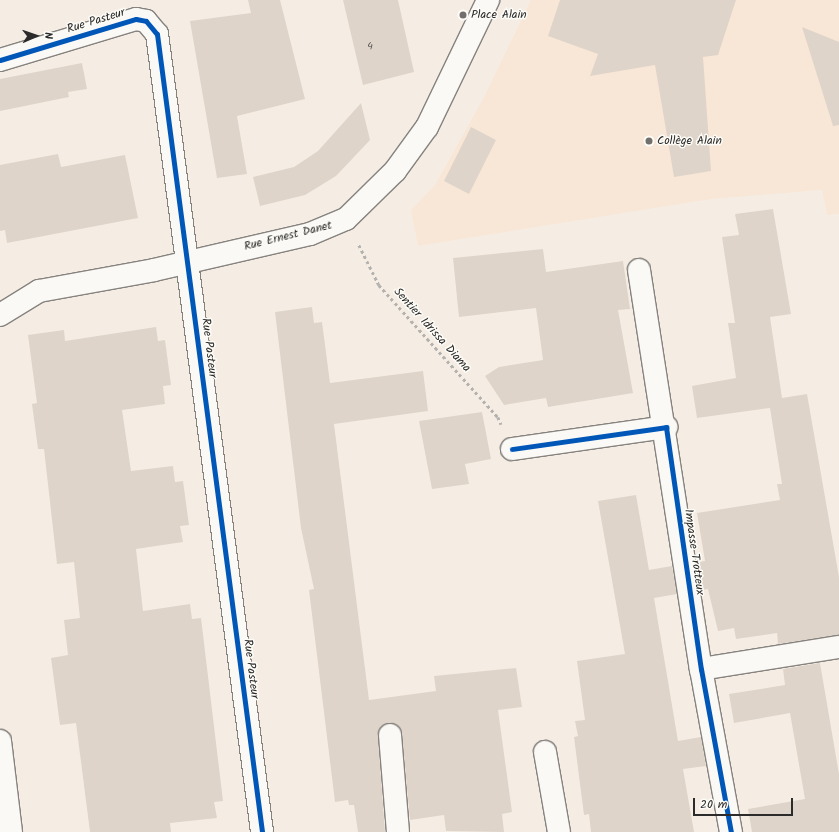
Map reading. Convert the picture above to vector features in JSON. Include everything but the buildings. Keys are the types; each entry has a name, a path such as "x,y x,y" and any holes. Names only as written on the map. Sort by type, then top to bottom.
{"street":[{"name":"Rue Ernest Danet","path":"0,315 40,291 188,262 310,234 346,219 395,171 427,127 488,0"},
{"name":"Rue Pasteur","path":"0,60 136,19 146,21 157,34 262,832"},
{"name":"Impasse Trotteux","path":"639,270 666,427 701,669 731,832"},
{"path":"512,449 666,427"},
{"path":"701,669 839,647"},
{"path":"390,735 398,832"},
{"path":"0,741 11,832"},
{"path":"545,752 559,832"}],"shaded area":[{"name":"Collège Alain","path":"531,0 839,0 839,214 827,215 822,190 711,199 418,246 411,210 435,185 484,97"}],"cycle path":[{"path":"0,60 136,19 146,21 157,34 262,832"},
{"path":"512,449 666,427 701,669 731,832"}],"place":[{"name":"Place Alain","path":"463,15"},
{"name":"Collège Alain","path":"649,141"}]}
